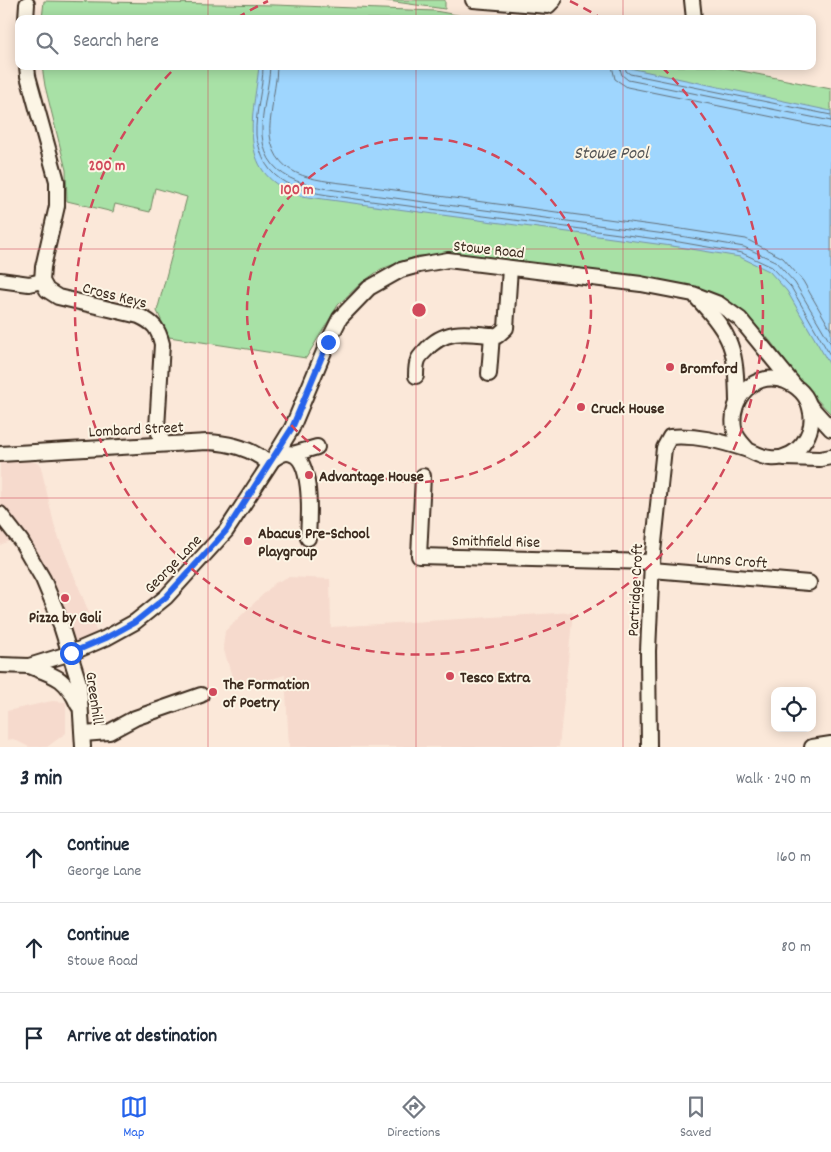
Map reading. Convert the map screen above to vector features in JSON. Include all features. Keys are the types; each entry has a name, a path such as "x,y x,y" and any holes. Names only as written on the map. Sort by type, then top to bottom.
{"street":[{"path":"473,0 548,6 554,0"},
{"path":"692,0 694,15"},
{"path":"26,15 27,4"},
{"path":"0,280 29,284 42,281 43,267 57,206 57,181 27,70"},
{"name":"Stowe Road","path":"271,462 292,428 340,318 369,288 401,270 419,264 448,260 641,284 693,294 719,304 740,319 794,385"},
{"path":"416,376 418,359 430,345 439,339 450,334 463,333 497,336 506,328 510,268"},
{"name":"Cross Keys","path":"42,281 47,290 58,297 139,316 149,320 159,331 162,344 158,428 163,443"},
{"path":"693,294 714,316 728,336 735,358 737,401 734,429 739,441 757,456 770,458 831,458"},
{"path":"489,374 492,335"},
{"path":"737,401 747,388 758,382 770,379 781,380 794,385 804,394 810,405 831,428"},
{"path":"781,458 793,453 806,441 811,429 810,405"},
{"path":"707,438 722,434 734,422"},
{"name":"Partridge Croft","path":"649,747 648,651 652,566 664,448 670,437 707,438"},
{"path":"707,438 748,450"},
{"name":"Lombard Street","path":"0,454 163,443 207,442 225,443 242,447 271,462"},
{"path":"271,462 285,453 293,454 317,447"},
{"path":"293,454 302,462 309,488 308,538"},
{"name":"George Lane","path":"29,666 71,653 106,638 135,622 166,597 226,531 271,462"},
{"name":"Smithfield Rise","path":"423,476 419,556 652,566"},
{"name":"Greenhill","path":"0,514 21,541 43,579 56,610 79,683 83,741"},
{"name":"Lunns Croft","path":"652,566 809,583"},
{"path":"0,665 29,666 48,672 64,681 82,715"},
{"path":"83,741 109,732 135,718 201,695"},
{"path":"812,747 831,744"}],"shaded area":[{"path":"0,455 40,463 55,528 97,633 74,642 50,576 26,534 0,545"},
{"path":"288,577 330,579 331,627 573,612 559,747 289,747 285,675 242,688 234,683 223,647 225,631 275,583"},
{"path":"52,701 66,702 66,733 47,747 29,747 13,739 7,740 7,711"}],"green space":[{"path":"381,0 445,0 445,9"},
{"path":"44,1 275,5 435,11 457,15 42,15"},
{"path":"43,70 737,70 831,89 831,414 803,385 771,342 748,316 716,295 687,286 631,280 453,254 418,256 381,269 360,284 338,305 306,358 169,337 157,311 187,197 155,188 150,212 115,204 113,212 67,201 66,170"}],"water":[{"name":"Stowe Pool","path":"259,70 639,70 831,111 831,367 787,291 769,271 740,257 679,247 301,196 283,188 269,177 259,164 254,149 252,133"}],"place":[{"name":"Bromford","path":"670,367"},
{"name":"Cruck House","path":"581,407"},
{"name":"Advantage House","path":"309,475"},
{"name":"Abacus Pre-School Playgroup","path":"248,541"},
{"name":"Pizza by Goli","path":"65,598"},
{"name":"Tesco Extra","path":"450,676"},
{"name":"The Formation of Poetry","path":"213,692"}],"route":[{"path":"71,653 106,638 135,622 166,597 207,554 242,508 292,428 328,342"}]}
